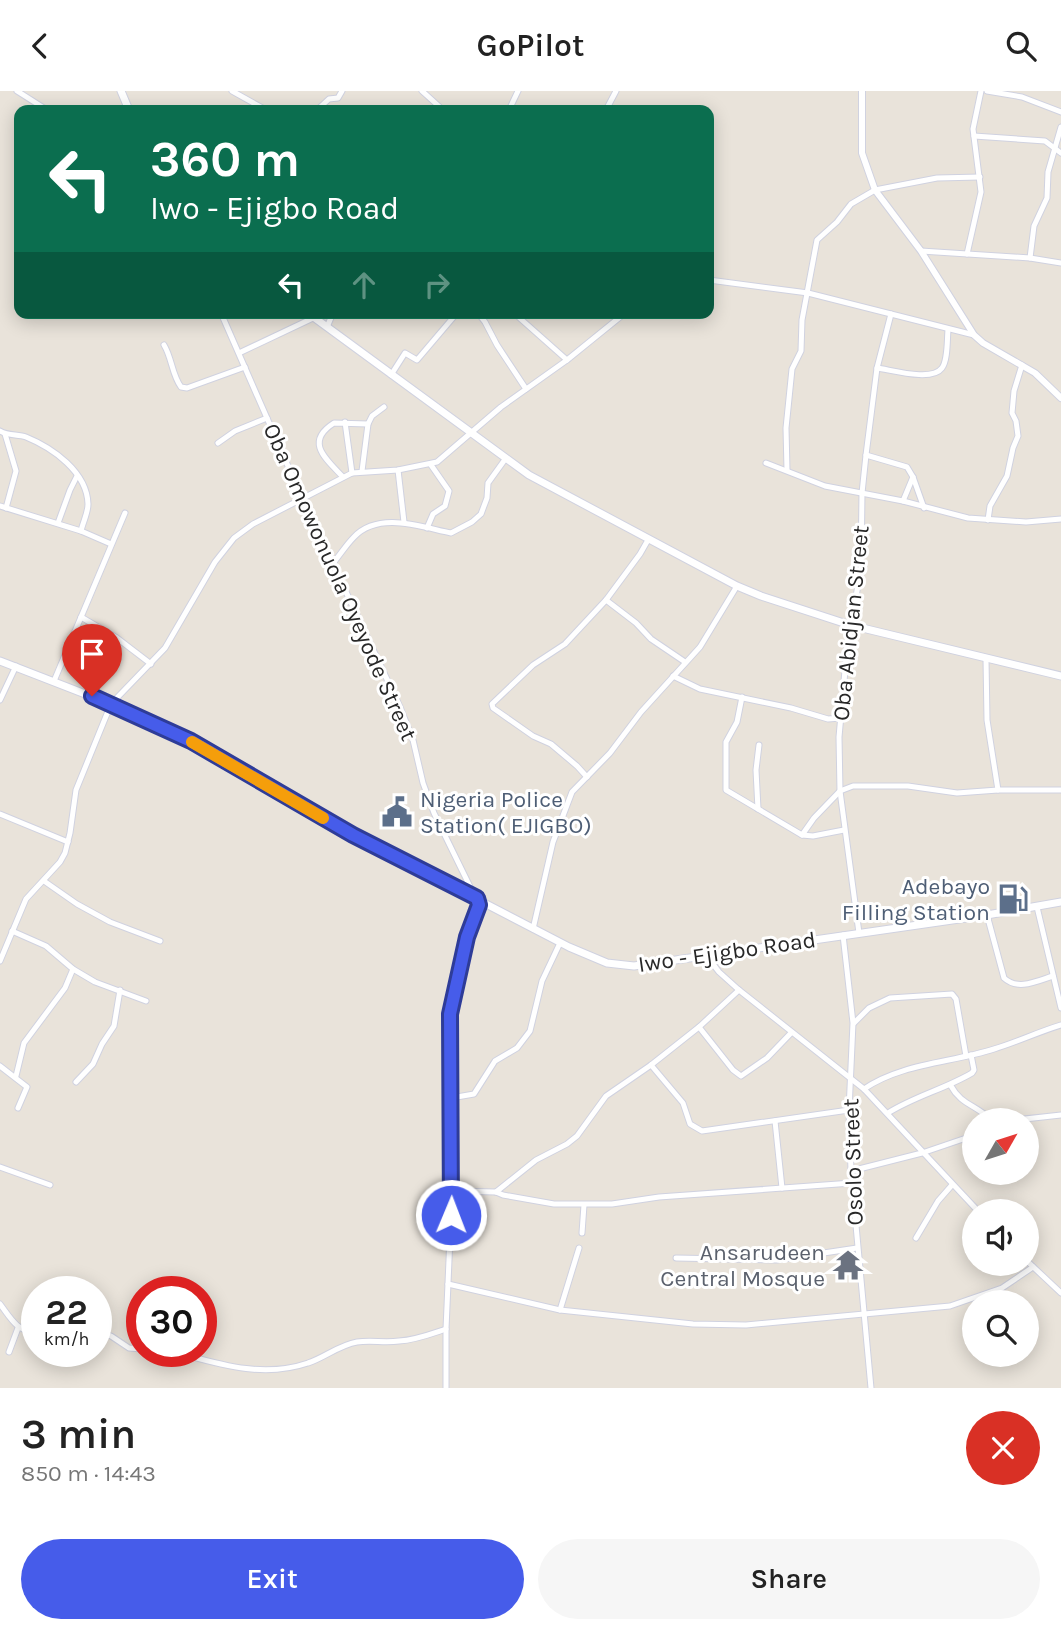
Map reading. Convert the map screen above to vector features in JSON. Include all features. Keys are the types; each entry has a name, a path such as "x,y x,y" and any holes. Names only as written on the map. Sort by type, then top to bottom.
{"main road":[{"path":"316,319 544,485 737,586 761,597 850,625 1061,676"},
{"name":"Iwo - Ejigbo Road","path":"0,661 111,704 184,738 353,835 560,943 599,960 626,966 1061,902"}],"street":[{"path":"17,91 39,105"},
{"path":"232,91 257,105"},
{"path":"322,105 328,99 338,99 342,91"},
{"path":"422,91 437,105"},
{"path":"862,91 862,153 874,190 921,251 974,335"},
{"path":"967,254 981,192 974,129 981,91"},
{"path":"987,91 1022,97 1061,112"},
{"path":"1030,258 1034,226 1047,198 1048,172 1061,127"},
{"path":"974,136 1045,141 1061,153"},
{"path":"787,470 786,428 792,369 801,351 802,320 817,240 837,222 851,204 874,190 937,177 979,177"},
{"path":"921,251 1030,258 1061,263"},
{"path":"714,281 808,293 974,335 1035,373 1061,398"},
{"name":"Oba Abidjan Street","path":"859,933 840,791 841,718 850,625 861,568 862,493 866,455 877,368 891,314"},
{"name":"Oba Omowonuola Oyeyode Street","path":"224,319 413,740 423,783 434,813 477,898"},
{"path":"239,353 303,319"},
{"path":"327,327 330,319"},
{"path":"391,375 405,353 417,360 452,319"},
{"path":"483,319 526,389"},
{"path":"521,319 567,360"},
{"path":"0,961 26,899 60,862 68,842 76,790 111,704 169,642 215,562 234,538 253,524 352,473 431,465 472,434 490,415 567,360 618,319"},
{"path":"958,332 964,321"},
{"path":"877,368 917,376 938,372 944,365 948,330"},
{"path":"164,345 177,383 181,387 187,388 245,367"},
{"path":"988,520 990,506 1007,476 1018,436 1012,414 1014,391 1022,365"},
{"path":"362,471 368,424 372,416 384,407"},
{"path":"218,443 235,431 267,418"},
{"path":"343,477 325,459 318,440 330,425 345,422 368,424"},
{"path":"345,422 352,473"},
{"path":"81,531 88,500 83,484 68,464 42,444 22,435 3,433 16,471 3,507 58,523 111,544"},
{"path":"866,455 907,467 914,477 924,508"},
{"path":"333,563 358,534 371,526 404,522 451,533 472,522 484,509 488,482 506,458"},
{"path":"766,463 825,486 902,501 968,518 1043,522 1061,519"},
{"path":"427,528 433,514 445,506 449,491 431,465"},
{"path":"398,470 404,522"},
{"path":"58,523 69,490 77,476"},
{"path":"902,501 914,477"},
{"path":"54,681 125,513"},
{"path":"587,777 551,744 533,736 493,708 492,704 533,665 565,644 606,600 648,540"},
{"path":"533,929 553,842 572,792 610,753 641,712 700,647 737,586"},
{"path":"606,600 636,623 651,639 685,662"},
{"path":"81,617 117,638 151,664"},
{"path":"986,659 987,720 998,790"},
{"path":"0,700 16,666"},
{"path":"673,676 700,689 828,719 841,718"},
{"path":"742,697 737,722 726,742 725,788 728,792 802,835 813,836 844,830"},
{"path":"758,809 756,770 759,745"},
{"path":"802,835 840,791 853,786 908,786 957,793 1061,790"},
{"path":"0,814 68,842"},
{"path":"44,881 93,913 160,941"},
{"path":"446,1388 452,1191 450,1014 467,937 479,905 477,898"},
{"path":"1037,907 1061,1008"},
{"path":"987,915 1004,978 1010,984 1018,986 1053,977"},
{"path":"12,931 46,946 72,969 95,982 146,1001"},
{"name":"Osolo Street","path":"843,935 853,1023 849,1110 851,1171 871,1388"},
{"path":"451,1098 474,1094 495,1061 517,1048 530,1031 542,981 560,943"},
{"path":"706,955 719,972 739,990 864,1089 966,1199"},
{"path":"16,1076 24,1043 65,988 72,969"},
{"path":"496,1192 536,1160 567,1144 585,1128 606,1095 651,1066 739,990"},
{"path":"76,1081 93,1065 114,1026 120,991"},
{"path":"853,1023 869,1008 890,998 952,994 956,999 968,1055 974,1070 951,1086 920,1095 888,1113"},
{"path":"864,1089 888,1075 994,1049 1061,1025"},
{"path":"699,1027 733,1070 741,1076 767,1058 792,1033"},
{"path":"0,1066 27,1087 18,1108"},
{"path":"651,1066 682,1103 690,1123 702,1131 849,1110"},
{"path":"951,1086 960,1100 977,1108"},
{"path":"1040,1117 1061,1115"},
{"path":"775,1121 782,1188"},
{"path":"851,1171 922,1153 962,1139"},
{"path":"0,1167 50,1185"},
{"path":"452,1191 496,1192 526,1200 584,1205 852,1183"},
{"path":"916,1238 952,1185"},
{"path":"582,1233 584,1205"},
{"path":"560,1310 579,1248"},
{"path":"676,1258 777,1260 857,1248"},
{"path":"1039,1273 1061,1293"},
{"path":"448,1284 560,1310 722,1325 950,1306 1002,1288 1020,1276"},
{"path":"0,1304 21,1330"},
{"path":"9,1352 18,1328"},
{"path":"217,1364 254,1370 292,1368 310,1363 355,1342 401,1341 446,1329"}],"slow traffic":[{"path":"192,742 323,818"}],"place":[{"name":"Nigeria Police Station( EJIGBO)","path":"397,812"},
{"name":"Adebayo Filling Station","path":"1013,899"},
{"name":"Ansarudeen Central Mosque","path":"848,1265"}],"route":[{"path":"92,696 191,741 353,835 477,898 479,905 467,937 450,1014 451,1215"}]}
